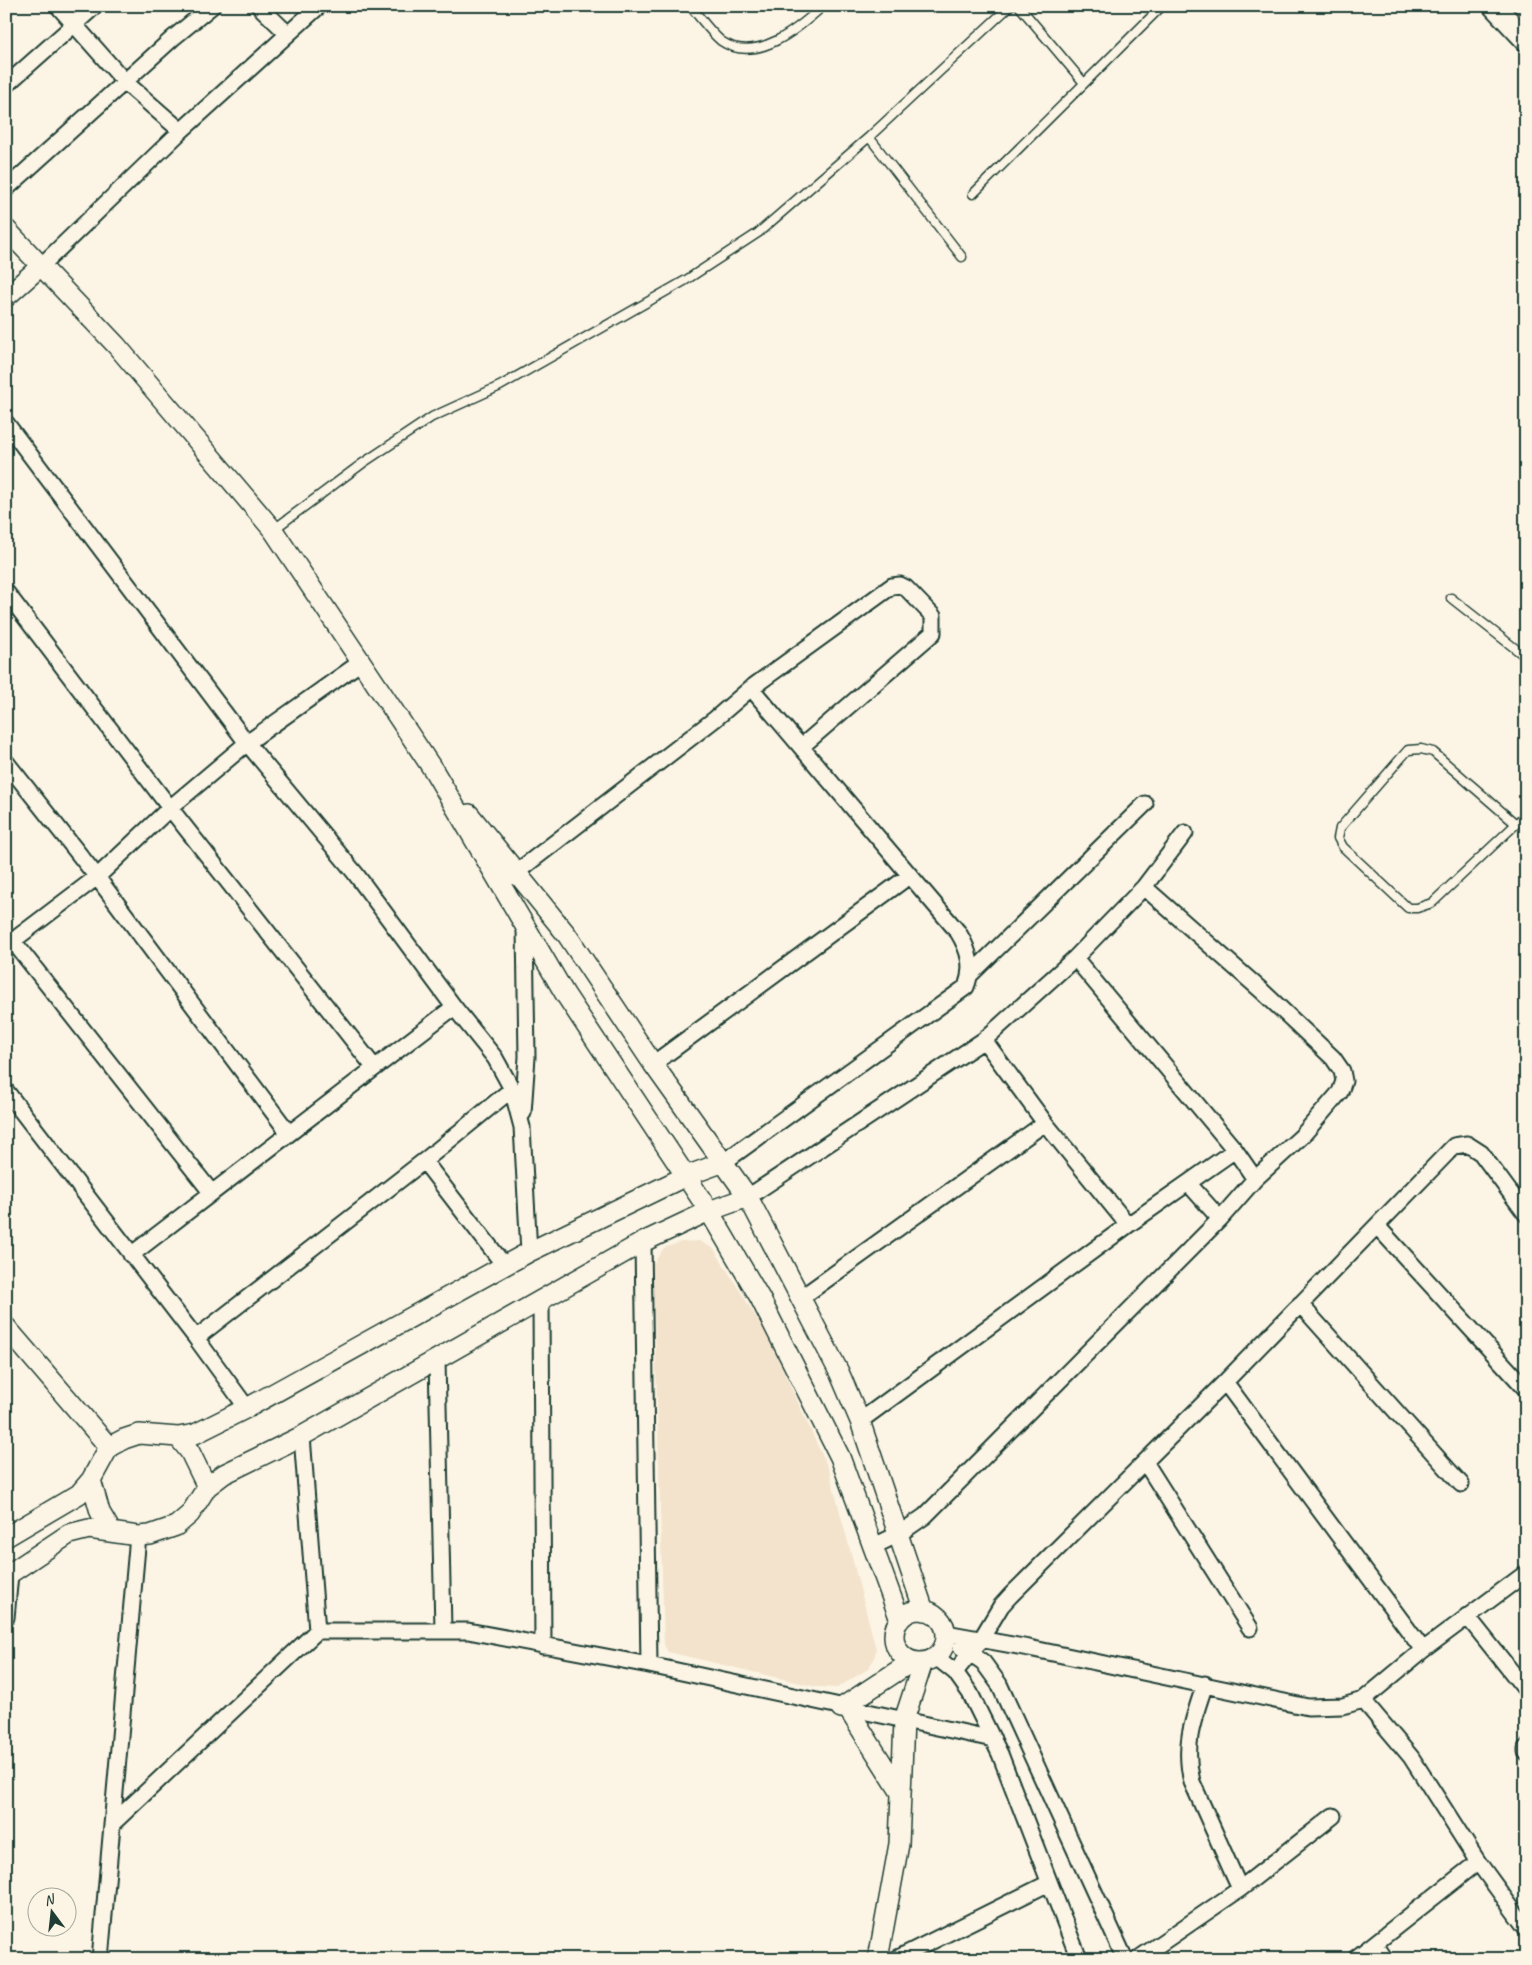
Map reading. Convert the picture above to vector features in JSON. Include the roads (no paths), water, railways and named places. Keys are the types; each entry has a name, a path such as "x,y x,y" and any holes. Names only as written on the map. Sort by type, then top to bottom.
{"main road":[{"path":"1494,6 1526,40"}],"street":[{"path":"58,6 126,83 182,131"},
{"path":"6,85 95,6"},
{"path":"6,189 126,83 173,38 212,6"},
{"path":"259,6 288,34"},
{"path":"6,297 182,131 319,6"},
{"path":"6,229 42,264 164,400 273,530 434,771 524,928 565,994 709,1212 760,1298 800,1373 840,1457 900,1620 895,1640 905,1661 899,1844 878,1959"},
{"path":"9,434 247,743 355,874 454,1007 495,1058 512,1089 522,1127"},
{"path":"500,885 715,719 750,688 892,586 900,585 906,588 933,616 933,632 801,747"},
{"path":"6,592 170,808 374,1067"},
{"path":"210,1192 9,943 97,877 170,808 247,743 361,662"},
{"path":"750,688 962,939 970,961 971,974"},
{"path":"6,762 11,779 97,877 288,1132"},
{"path":"434,771 567,935 653,1064 748,1197 802,1297 839,1372 860,1421 924,1611"},
{"path":"7,1536 80,1494 91,1480 109,1447 124,1438 139,1434 178,1437 195,1434 247,1408 528,1252 686,1176 724,1162 966,987 971,974 1145,804"},
{"path":"6,1618 8,1575 69,1534 89,1529 138,1536 150,1535 176,1526 190,1514 207,1487 224,1474 245,1462 302,1436 541,1302 643,1242 709,1212 748,1197 984,1040 1075,958 1144,886 1186,833"},
{"path":"653,1064 909,876"},
{"path":"874,1546 899,1534 925,1516 1220,1219 1255,1179 1302,1136 1340,1092 1344,1081 1342,1071 1333,1058 1262,991 1144,886"},
{"path":"524,928 527,1057 522,1127 528,1252"},
{"path":"1075,958 1235,1150 1255,1179"},
{"path":"131,1255 288,1132 454,1007"},
{"path":"984,1040 1045,1123 1128,1225"},
{"path":"196,1338 424,1161 512,1089"},
{"path":"6,1091 196,1338 247,1408"},
{"path":"802,1297 1045,1123"},
{"path":"955,1672 975,1646 1001,1606 1225,1382 1454,1146 1460,1144 1475,1147 1526,1214"},
{"path":"860,1421 1128,1225 1235,1150"},
{"path":"424,1161 504,1265"},
{"path":"1188,1183 1220,1219"},
{"path":"1377,1226 1526,1389"},
{"path":"643,1242 649,1665"},
{"path":"541,1302 543,1646"},
{"path":"1300,1304 1461,1484"},
{"path":"6,1327 109,1447"},
{"path":"437,1360 443,1629"},
{"path":"1225,1382 1422,1650"},
{"path":"302,1436 317,1631"},
{"path":"178,1437 190,1452 207,1487"},
{"path":"1145,1462 1250,1628"},
{"path":"91,1480 100,1512 111,1532"},
{"path":"100,1959 138,1536"},
{"path":"946,1636 975,1646 1029,1648 1308,1707 1343,1706 1363,1700 1422,1650 1526,1573"},
{"path":"900,1620 911,1612 924,1611 936,1616 944,1627 946,1636 944,1646 930,1659 904,1717"},
{"path":"1467,1616 1526,1690"},
{"path":"112,1824 317,1631 443,1629 468,1631 649,1665 844,1708 904,1717 992,1739"},
{"path":"975,1646 983,1662 999,1684 1125,1959"},
{"path":"844,1708 905,1661 917,1662 930,1659 955,1672 970,1693 992,1739 1079,1959"},
{"path":"1205,1684 1189,1731 1188,1765 1192,1782 1240,1889"},
{"path":"1363,1700 1411,1757 1478,1862 1526,1928"},
{"path":"844,1708 901,1793"},
{"path":"1138,1959 1240,1889 1333,1816"},
{"path":"1355,1959 1478,1862"},
{"path":"896,1959 1049,1883"},
{"path":"1374,1944 1385,1959"}],"lane":[{"path":"690,6 720,40 732,46 749,48 768,44 797,29 823,6"},
{"path":"273,530 432,416 500,386 686,280 758,233 869,136 1010,6"},
{"path":"1019,6 1084,83"},
{"path":"973,194 1162,6"},
{"path":"869,136 962,257"},
{"path":"1451,598 1526,657"},
{"path":"1516,824 1433,752 1421,748 1408,750 1340,828 1338,838 1343,847 1408,908 1418,908 1432,903 1516,824 1526,814"}]}
